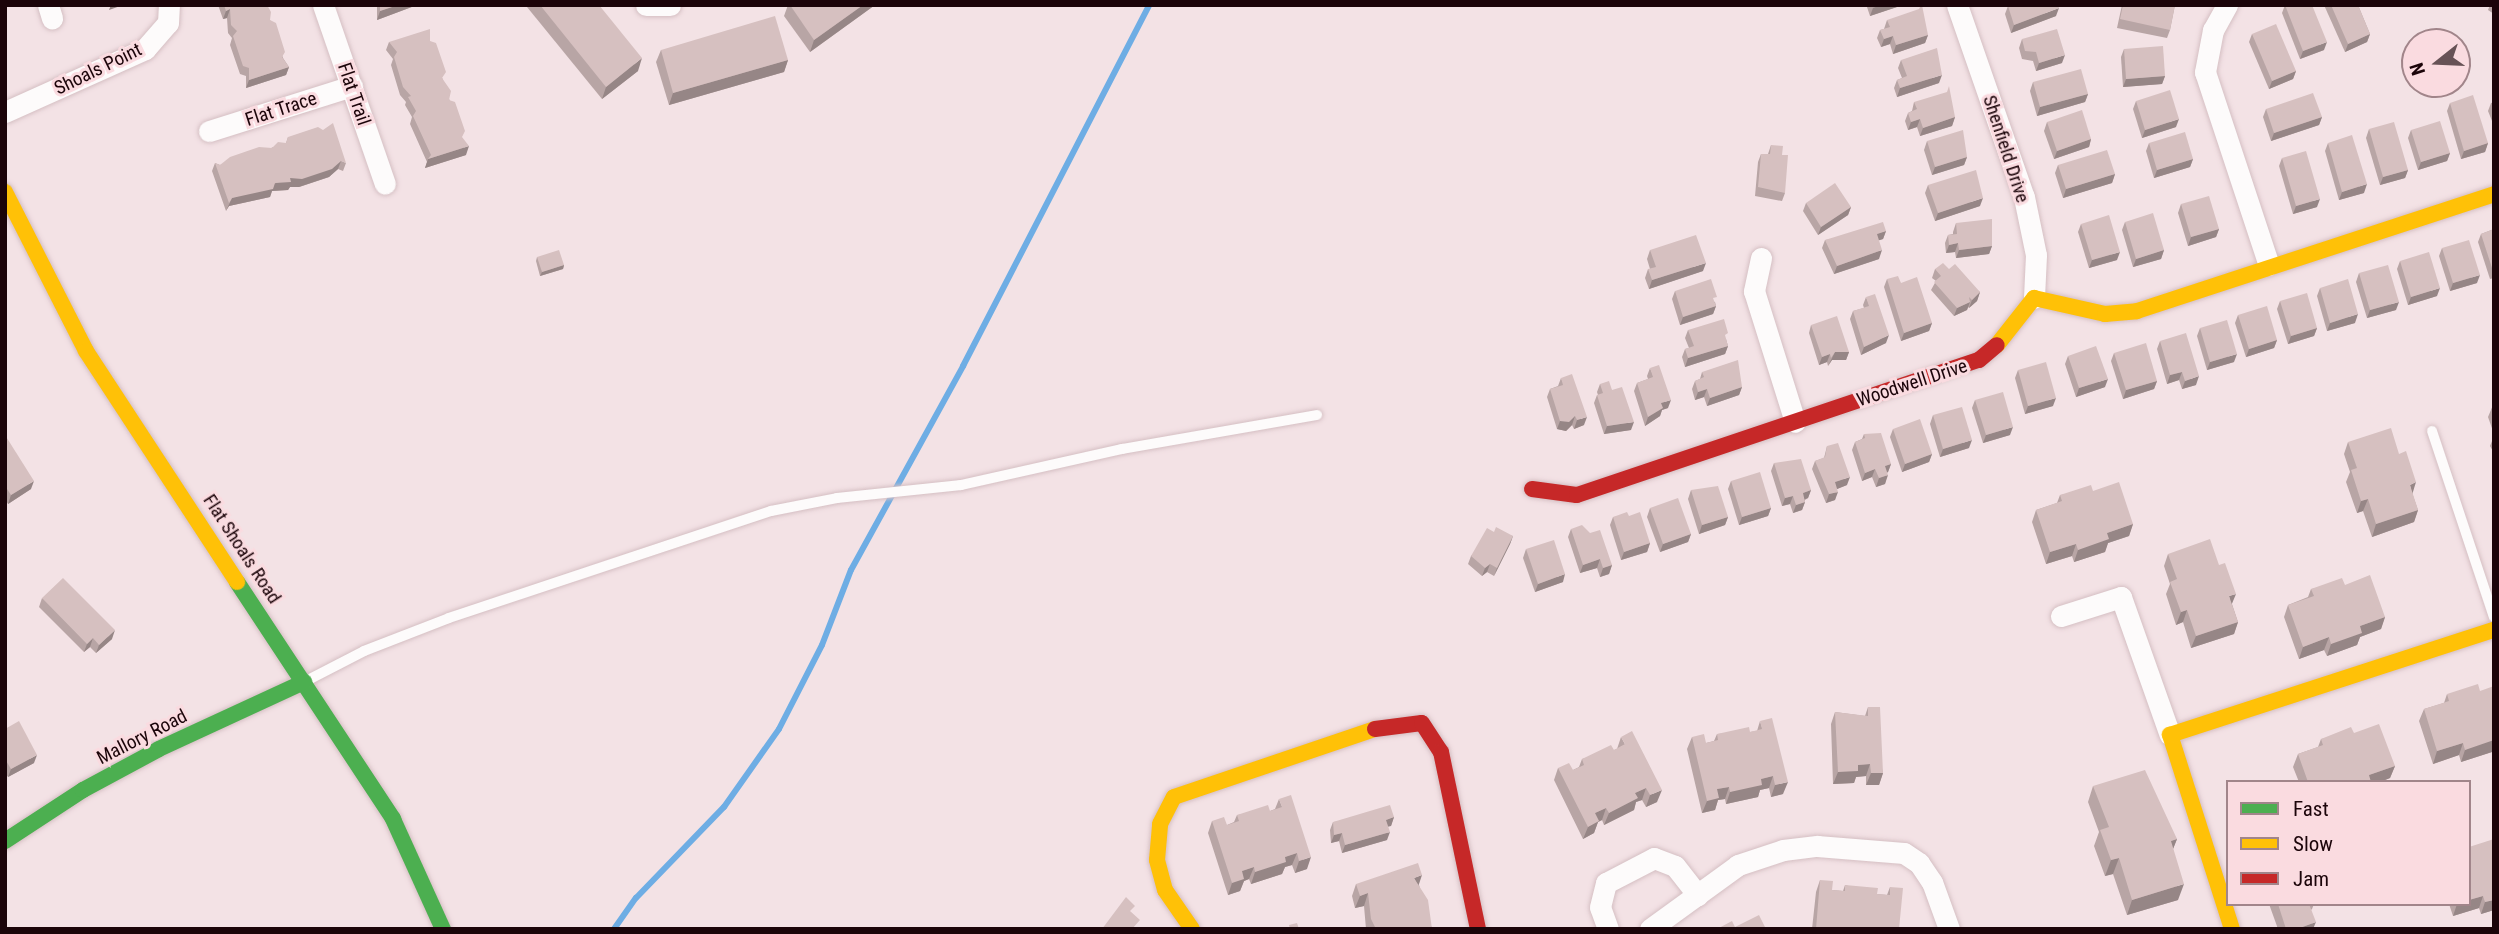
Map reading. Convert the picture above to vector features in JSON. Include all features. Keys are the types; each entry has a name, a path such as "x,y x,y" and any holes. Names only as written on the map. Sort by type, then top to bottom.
{"street":[{"name":"Shoals Point","path":"5,112 145,50 168,23 169,5"},
{"name":"Flat Trail","path":"323,5 386,184"},
{"path":"646,5 670,5"},
{"name":"Shenfield Drive","path":"1957,5 2024,197 2036,255 2034,298"},
{"path":"2227,5 2213,30 2205,72 2269,265"},
{"name":"Flat Trace","path":"209,131 352,86"},
{"name":"Flat Shoals Road","path":"5,192 86,351 393,819 443,929"},
{"path":"2034,298 2105,314 2137,310 2494,194"},
{"path":"1761,258 1754,291 1795,422"},
{"name":"Woodwell Drive","path":"1532,489 1577,495 1979,360 2002,341 2034,298"},
{"path":"2061,616 2122,597 2170,734 2232,929"},
{"path":"2170,734 2494,630"},
{"name":"Mallory Road","path":"5,841 83,790 159,749 304,682"},
{"path":"1192,929 1165,890 1157,860 1160,824 1174,797 1391,724 1422,723 1441,752 1478,929"},
{"path":"1650,929 1738,865 1783,850 1876,848 1905,853 1919,863 1932,882 1949,929"},
{"path":"1608,929 1600,907 1606,883 1654,858 1675,866 1698,895"}],"lane":[{"path":"304,682 364,651 449,618 771,511 837,498 961,485 1122,449 1317,415"},
{"path":"2432,431 2494,617"}],"building":[{"path":"224,5 267,5 271,12 270,20 276,23 285,52 282,57 289,67 249,80 249,68 243,66 233,36 237,31 231,25 230,9 226,11"},
{"path":"380,5 398,5 380,11"},
{"path":"540,5 599,5 642,58 606,87"},
{"path":"790,5 863,5 814,40"},
{"path":"1921,5 1928,35 1896,45 1893,36 1884,39 1880,30 1890,27 1887,20 1919,9"},
{"path":"2058,5 2059,8 2014,25 2008,6"},
{"path":"2123,5 2175,5 2170,30 2120,19"},
{"path":"2285,5 2312,5 2327,42 2303,51"},
{"path":"2331,5 2358,5 2370,34 2348,44"},
{"path":"775,16 788,60 673,93 661,50"},
{"path":"2276,24 2296,71 2272,81 2252,34"},
{"path":"430,29 430,41 436,43 446,72 442,78 451,91 449,100 455,102 465,131 462,137 469,146 428,159 431,155 413,116 416,111 408,97 411,96 403,87 394,57 397,52 389,42"},
{"path":"2057,29 2065,55 2039,63 2036,52 2025,51 2022,39"},
{"path":"2163,46 2165,76 2126,79 2124,49"},
{"path":"1937,48 1942,75 1900,88 1897,80 1907,76 1901,60"},
{"path":"2081,69 2088,94 2040,107 2033,82"},
{"path":"1949,86 1955,117 1923,128 1920,119 1911,122 1908,113 1917,109 1914,102 1947,92"},
{"path":"2170,90 2179,119 2145,130 2136,101"},
{"path":"2313,93 2322,117 2274,133 2266,109"},
{"path":"2473,95 2488,143 2464,151 2450,103 2471,98"},
{"path":"2082,110 2091,139 2057,151 2047,122"},
{"path":"2440,121 2450,153 2421,162 2411,130"},
{"path":"2394,122 2408,170 2383,177 2369,129"},
{"path":"333,123 346,163 341,161 332,169 302,179 290,178 291,182 275,183 273,189 232,198 229,203 215,163 220,165 230,157 259,147 272,148 278,142 286,143 288,137 318,127 323,130"},
{"path":"1963,130 1967,157 1935,167 1927,141"},
{"path":"2185,132 2193,159 2157,170 2149,143"},
{"path":"2352,135 2367,184 2342,192 2328,143"},
{"path":"1771,145 1783,146 1782,155 1788,155 1785,193 1758,187 1761,154 1770,154"},
{"path":"2107,150 2115,174 2066,189 2058,165"},
{"path":"2306,151 2320,199 2296,206 2282,158"},
{"path":"1976,170 1983,198 1938,213 1928,185"},
{"path":"1835,183 1851,207 1821,227 1806,203"},
{"path":"2209,196 2219,229 2191,237 2181,204"},
{"path":"2153,213 2164,250 2136,259 2125,222"},
{"path":"2109,215 2120,252 2092,260 2081,224"},
{"path":"1992,219 1992,246 1959,250 1958,243 1949,245 1948,235 1957,234 1956,223"},
{"path":"1883,222 1886,231 1877,234 1882,250 1837,266 1825,240"},
{"path":"2494,229 2494,270 2493,271 2481,234"},
{"path":"1696,235 1706,263 1652,280 1648,269 1656,267 1650,250"},
{"path":"2469,240 2480,275 2453,283 2442,248"},
{"path":"559,250 564,265 542,272 537,257"},
{"path":"2429,252 2440,288 2411,297 2400,261"},
{"path":"1943,263 1949,269 1955,264 1980,292 1972,300 1969,297 1970,302 1957,308 1934,282 1941,276 1935,269"},
{"path":"2388,265 2399,302 2370,310 2359,273"},
{"path":"1898,276 1901,283 1917,277 1932,323 1904,333 1887,279"},
{"path":"1711,279 1717,297 1713,298 1716,306 1683,317 1675,291"},
{"path":"2348,279 2358,314 2330,323 2320,288"},
{"path":"2307,293 2317,328 2291,336 2280,301"},
{"path":"1875,294 1889,335 1864,347 1853,311 1869,306 1866,297"},
{"path":"2267,306 2277,340 2249,349 2238,315"},
{"path":"1837,316 1849,352 1835,352 1831,358 1830,354 1822,357 1811,325"},
{"path":"1724,319 1728,346 1688,358 1685,349 1694,346 1688,330"},
{"path":"2227,320 2237,354 2210,362 2200,328"},
{"path":"2186,333 2199,376 2185,381 2182,372 2170,375 2160,341"},
{"path":"2146,343 2157,381 2126,390 2114,353"},
{"path":"2096,346 2108,379 2079,388 2068,356"},
{"path":"1738,360 1742,387 1710,398 1707,389 1698,392 1695,381 1704,377 1702,372"},
{"path":"2046,362 2056,398 2028,406 2018,370"},
{"path":"1659,365 1671,400 1661,403 1663,408 1648,417 1637,383 1653,377 1650,368"},
{"path":"1572,374 1587,417 1577,420 1575,416 1569,422 1560,421 1550,389 1563,385 1561,378"},
{"path":"1609,381 1612,390 1622,387 1634,422 1607,426 1597,395 1603,393 1600,384"},
{"path":"2003,392 2013,427 1986,435 1975,400"},
{"path":"1962,407 1972,440 1943,449 1933,415"},
{"path":"1920,419 1932,454 1905,464 1893,429"},
{"path":"2391,428 2399,454 2406,451 2416,482 2410,485 2418,510 2376,524 2368,499 2361,501 2351,470 2357,468 2348,442"},
{"path":"1881,433 1891,464 1885,466 1888,475 1879,478 1875,469 1865,473 1855,442 1865,438 1864,434"},
{"path":"5,435 34,481 11,495 5,486"},
{"path":"1838,443 1850,477 1835,482 1838,492 1829,494 1815,461 1825,457 1827,446"},
{"path":"1801,459 1811,490 1803,493 1805,502 1796,505 1793,496 1785,498 1774,463"},
{"path":"1760,472 1771,508 1742,517 1731,481"},
{"path":"2119,482 2133,524 2107,533 2109,539 2078,550 2076,544 2050,552 2036,510 2062,501 2060,495 2091,485 2093,491"},
{"path":"1718,486 1728,517 1702,525 1691,490"},
{"path":"1678,498 1691,534 1663,544 1650,508"},
{"path":"1627,512 1629,516 1640,512 1650,543 1624,552 1613,517"},
{"path":"1582,525 1590,533 1600,530 1612,565 1603,568 1600,559 1583,565 1571,529"},
{"path":"1496,527 1513,536 1497,568 1490,564 1485,568 1471,556 1487,528 1494,532"},
{"path":"2210,539 2219,565 2225,563 2236,594 2229,596 2238,622 2196,636 2187,610 2181,612 2170,582 2177,579 2168,554"},
{"path":"1554,540 1565,574 1538,584 1526,549"},
{"path":"2370,575 2385,617 2360,626 2362,633 2331,644 2329,637 2303,647 2288,605 2314,596 2311,589 2342,578 2345,585"},
{"path":"63,578 115,630 99,645 93,638 87,644 42,598"},
{"path":"2478,684 2480,691 2494,686 2494,740 2465,750 2463,743 2437,751 2424,709 2449,701 2447,694"},
{"path":"1868,707 1880,707 1883,773 1871,773 1870,764 1858,765 1858,771 1838,772 1835,712 1868,716"},
{"path":"1772,718 1788,782 1775,785 1773,776 1761,779 1762,785 1730,792 1729,787 1717,789 1719,798 1707,801 1692,737 1704,734 1706,743 1718,740 1717,734 1749,727 1750,732 1762,729 1760,721"},
{"path":"19,721 37,755 11,769 5,759 5,729"},
{"path":"2379,724 2395,766 2369,775 2370,780 2307,780 2298,754 2323,745 2321,739 2351,727 2354,733"},
{"path":"1632,731 1662,790 1650,795 1646,788 1635,793 1638,798 1609,813 1606,808 1595,813 1599,821 1588,827 1558,768 1569,763 1573,770 1584,765 1582,759 1611,745 1614,750 1625,744 1621,737"},
{"path":"2145,770 2177,839 2171,841 2184,884 2132,900 2119,858 2111,860 2100,830 2109,827 2093,786"},
{"path":"1291,795 1311,857 1299,861 1297,853 1285,857 1286,862 1255,872 1254,867 1242,871 1244,879 1232,883 1212,821 1224,817 1227,825 1239,821 1237,815 1268,805 1270,811 1282,807 1279,799"},
{"path":"1390,805 1394,817 1386,820 1390,832 1345,845 1342,833 1334,835 1333,822"},
{"path":"2494,839 2494,900 2485,902 2483,896 2471,899 2471,846"},
{"path":"1418,863 1422,875 1414,878 1428,900 1432,929 1376,929 1371,919 1368,893 1360,896 1356,884"},
{"path":"1820,880 1833,881 1832,890 1845,891 1845,885 1878,888 1877,894 1890,895 1890,887 1903,888 1899,929 1816,929"},
{"path":"1126,897 1135,906 1130,911 1140,920 1132,929 1102,929"},
{"path":"2279,906 2310,906 2316,922 2297,929 2286,929"},
{"path":"1759,915 1766,929 1717,929 1732,921 1735,927"},
{"path":"1297,923 1299,929 1290,929 1289,925"}],"waterway":[{"path":"614,929 636,898 724,807 779,729 822,645 851,570 963,366 1149,5"}],"traffic: fast":[{"path":"237,582 393,819 443,929"},
{"path":"5,841 83,790 159,749 304,682"}],"traffic: slow":[{"path":"5,192 86,351 237,582"},
{"path":"1997,345 2034,298 2105,314 2137,311 2494,194"},
{"path":"2232,929 2170,735 2494,630"},
{"path":"1192,929 1165,890 1157,860 1160,824 1174,797 1375,729"}],"traffic: jam":[{"path":"1532,489 1577,495 1979,360 1997,345"},
{"path":"1375,729 1422,723 1441,752 1478,929"}]}
